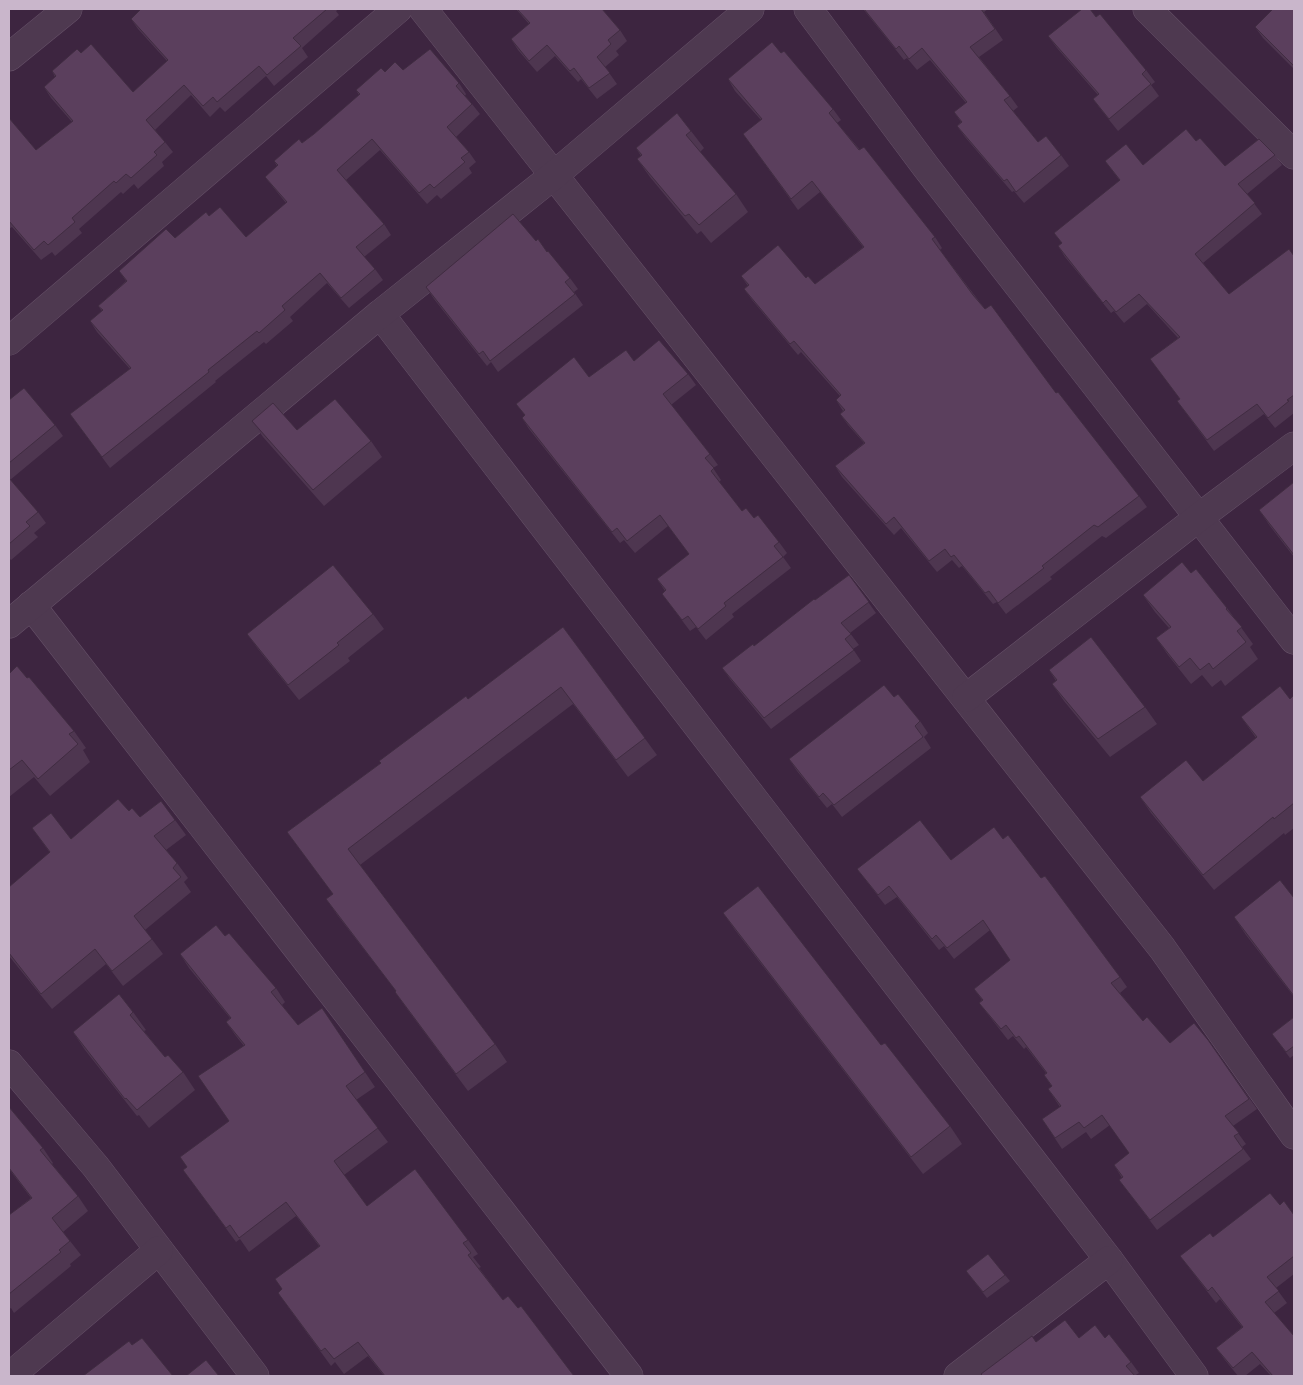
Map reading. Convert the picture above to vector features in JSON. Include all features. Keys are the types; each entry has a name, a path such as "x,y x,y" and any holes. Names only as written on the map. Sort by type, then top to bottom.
{"street":[{"path":"9,57 68,9"},
{"path":"9,341 398,9"},
{"path":"423,9 1162,948 1294,1135"},
{"path":"9,624 380,314 554,176 750,9"},
{"path":"808,9 926,167 1294,640"},
{"path":"1147,9 1294,155"},
{"path":"380,314 1109,1260 1194,1376"},
{"path":"966,698 1294,446"},
{"path":"32,605 630,1376"},
{"path":"9,1064 96,1167 256,1376"},
{"path":"10,1376 159,1250"},
{"path":"958,1376 1109,1260"}],"building":[{"path":"141,9 327,9 293,38 301,46 267,75 259,66 217,102 213,97 203,106 184,85 146,120 165,142 154,152 157,155 131,178 126,174 116,183 114,181 72,218 75,222 48,245 44,241 34,250 9,221 9,118 36,150 73,121 44,87 56,76 52,71 77,49 81,53 91,44 133,92 168,60 131,19"},
{"path":"517,9 602,9 620,30 608,40 611,44 597,57 610,73 589,88 574,68 570,71 547,45 529,61 511,39 530,23"},
{"path":"864,9 981,9 995,29 970,47 1010,96 1004,100 1038,142 1046,136 1061,155 1016,192 1007,179 1004,181 957,126 962,122 954,112 967,102 922,48 909,59 899,46 896,49"},
{"path":"1082,9 1090,9 1096,17 1100,14 1146,70 1142,74 1151,84 1109,119 1093,99 1099,94 1048,36"},
{"path":"1273,9 1294,9 1294,66 1255,27"},
{"path":"772,42 781,53 784,51 833,109 829,113 859,150 864,147 935,237 932,239 973,295 985,309 991,305 1056,393 1058,392 1139,496 1098,527 1094,525 1042,566 1044,568 998,603 989,591 985,593 954,555 951,557 945,549 929,561 894,517 886,524 835,466 865,443 840,414 845,410 836,400 841,395 794,341 790,344 744,289 749,285 741,276 778,245 806,278 808,276 815,284 864,247 812,181 791,199 743,134 762,119 728,79"},
{"path":"430,49 459,83 456,86 472,104 447,127 469,152 461,158 465,162 434,188 430,184 419,193 372,139 337,170 384,224 356,247 375,269 341,298 320,273 282,306 285,310 259,333 257,331 208,370 209,372 102,457 70,414 131,368 90,321 103,310 98,306 127,281 119,271 166,229 175,238 206,212 209,216 220,207 246,237 287,202 265,177 278,165 274,161 299,139 302,143 314,134 360,94 356,90 381,68 385,72 395,62 403,70"},
{"path":"677,113 691,131 686,135 736,194 699,225 689,214 685,216 637,159 642,155 636,148"},
{"path":"1186,129 1196,141 1200,138 1225,166 1259,139 1275,155 1238,184 1255,203 1195,254 1229,294 1289,249 1294,256 1294,395 1268,418 1257,404 1207,440 1177,401 1180,399 1150,359 1180,337 1139,294 1116,312 1106,300 1103,303 1058,246 1062,243 1054,233 1120,180 1105,161 1126,144 1143,165"},
{"path":"513,214 536,241 538,239 570,278 565,282 575,294 490,361 483,351 479,354 426,287"},
{"path":"659,340 688,374 663,394 710,454 705,458 714,468 711,471 742,511 746,508 754,518 758,515 779,542 774,546 783,557 724,603 726,606 698,629 688,616 682,620 662,594 666,590 657,579 689,554 660,515 627,541 617,528 612,532 522,418 525,415 516,404 574,357 589,377 626,350 634,361"},
{"path":"24,388 55,425 9,463 9,400"},
{"path":"335,399 371,441 313,490 252,421 273,403 297,430"},
{"path":"9,478 38,512 26,522 30,526 9,544"},
{"path":"1294,482 1294,555 1259,510"},
{"path":"1182,562 1191,573 1196,569 1242,627 1237,631 1246,642 1213,669 1209,663 1200,670 1190,658 1179,667 1156,638 1171,627 1143,595"},
{"path":"333,565 373,614 337,643 339,645 288,685 247,634"},
{"path":"849,575 869,602 841,623 851,634 845,639 854,650 764,718 722,668"},
{"path":"563,627 645,738 616,760 561,687 348,849 495,1044 456,1074 326,899 333,894 287,832 381,763 379,761 466,696 468,699"},
{"path":"1091,637 1145,707 1098,739 1052,684 1057,680 1049,670"},
{"path":"17,666 27,678 29,677 74,731 69,734 78,744 38,779 22,760 9,770 9,674"},
{"path":"884,685 894,697 898,694 920,721 915,726 923,737 834,805 823,793 819,797 789,759"},
{"path":"1280,686 1290,699 1294,695 1294,803 1274,819 1273,817 1203,875 1140,797 1186,760 1203,781 1257,737 1241,717"},
{"path":"118,799 129,811 132,808 140,817 161,801 175,820 154,836 177,863 173,868 181,877 134,916 152,939 112,971 95,949 41,994 9,953 9,887 50,852 32,828 51,813 71,839"},
{"path":"920,820 951,860 994,827 1003,839 1008,835 1041,878 1045,876 1120,977 1111,983 1143,1021 1147,1017 1170,1043 1194,1023 1249,1099 1225,1116 1239,1133 1234,1136 1243,1149 1150,1220 1119,1180 1123,1177 1114,1165 1129,1153 1102,1115 1084,1128 1079,1122 1055,1138 1042,1119 1061,1106 1048,1089 1052,1086 1044,1075 1047,1073 1019,1036 1016,1038 1006,1025 1001,1029 979,1003 983,1000 974,989 1010,960 983,920 947,948 936,935 932,939 889,886 878,895 857,869"},
{"path":"1280,880 1294,898 1294,996 1234,917"},
{"path":"758,886 881,1045 885,1043 950,1126 911,1157 723,913"},
{"path":"216,925 225,936 229,933 276,988 271,992 298,1025 322,1008 365,1072 346,1086 378,1128 334,1161 367,1206 415,1169 468,1240 463,1243 471,1253 468,1255 503,1300 508,1296 518,1308 521,1306 574,1376 385,1376 358,1342 334,1359 325,1348 321,1351 278,1293 282,1289 275,1279 320,1246 286,1202 239,1238 230,1225 226,1228 183,1170 187,1167 180,1157 229,1121 198,1076 245,1045 226,1022 231,1018 180,954"},
{"path":"119,994 133,1012 130,1015 165,1057 168,1055 183,1072 137,1110 125,1099 73,1032"},
{"path":"1294,1017 1294,1046 1286,1052 1272,1034"},
{"path":"9,1107 43,1148 40,1150 78,1196 52,1218 70,1241 59,1250 61,1252 9,1294 9,1215 32,1198 9,1168"},
{"path":"1270,1193 1280,1205 1284,1201 1294,1215 1294,1256 1267,1277 1279,1291 1265,1302 1294,1336 1294,1376 1273,1376 1252,1352 1233,1368 1216,1348 1243,1327 1212,1287 1208,1291 1180,1256 1210,1233 1213,1237"},
{"path":"988,1254 1005,1275 983,1292 966,1271"},
{"path":"1065,1320 1079,1338 1095,1325 1105,1338 1109,1334 1131,1362 1126,1366 1135,1376 983,1376 981,1374 1032,1336 1036,1342"},
{"path":"142,1338 173,1376 83,1376 129,1341 132,1345"},
{"path":"206,1360 219,1376 186,1376"}]}
